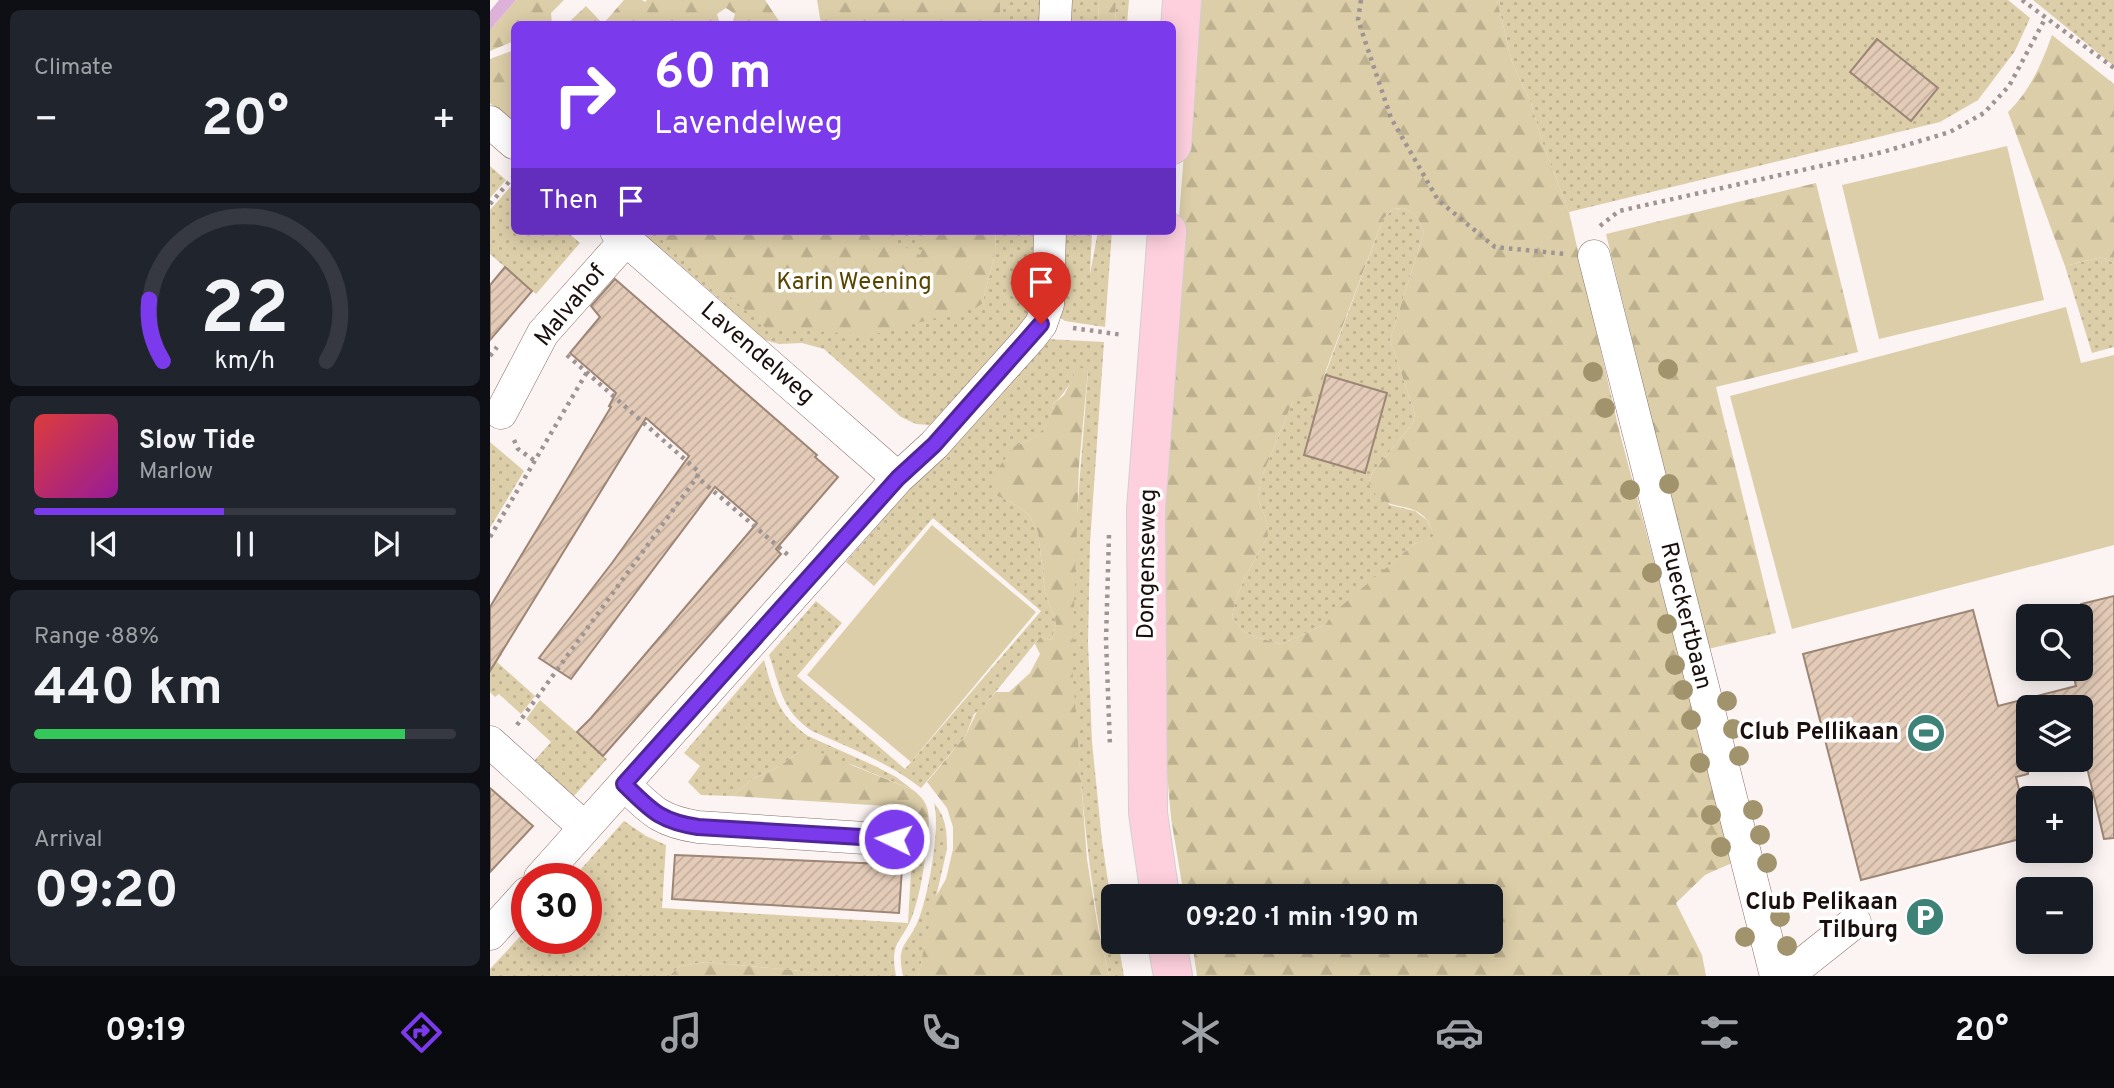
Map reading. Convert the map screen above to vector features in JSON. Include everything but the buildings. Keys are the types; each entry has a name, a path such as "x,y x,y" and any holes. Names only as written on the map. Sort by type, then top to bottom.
{"main road":[{"path":"1176,87 1182,0"},
{"name":"Dongenseweg","path":"1158,884 1148,813 1146,510 1167,235"},
{"path":"1169,954 1172,976"}],"street":[{"path":"1055,21 1056,0"},
{"path":"490,122 511,140"},
{"name":"Malvahof","path":"501,413 543,333 621,235"},
{"name":"Lavendelweg","path":"621,235 898,478"},
{"path":"554,863 898,478 934,445 1041,324 1048,304 1050,235"},
{"name":"Rueckertbaan","path":"1594,256 1776,976"},
{"path":"495,746 585,828"},
{"path":"624,784 653,811 673,823 698,827 894,839"},
{"path":"490,934 511,911"},
{"path":"1787,976 1856,922"}],"path":[{"path":"1361,0 1358,20 1391,118 1438,200 1495,247 1594,256 1595,230 1619,211 1883,152 1950,132 1984,113 2009,86 2045,19"},
{"path":"2021,0 2114,68"},
{"path":"490,204 511,180"},
{"path":"1041,324 1123,335"},
{"path":"495,746 699,472 543,333"},
{"path":"490,537 587,372"},
{"path":"697,477 811,575"}],"green space":[{"path":"516,0 564,0 551,13 552,21 511,21 511,42 490,51 490,30"},
{"path":"624,0 765,0 779,21 733,21 735,14 726,8 717,14 719,21 606,21"},
{"path":"817,0 1000,0 1000,21 820,21"},
{"path":"1000,0 1046,0 1045,21 1000,21"},
{"path":"1066,0 1099,0 1098,21 1066,21"},
{"path":"1099,0 1116,0 1115,21 1098,21"},
{"path":"1116,0 1129,0 1127,21 1115,21"},
{"path":"1196,0 1497,0 1512,62 1531,103 1543,144 1569,212 1619,430 1734,862 1705,875 1676,903 1702,955 1706,976 1197,976 1194,954 1503,954 1503,884 1182,884 1171,818 1157,657 1157,497","holes":["1403,208 1411,212 1424,232 1390,340 1415,414 1413,423 1372,473 1369,483 1381,499 1420,513 1428,522 1434,536 1414,544 1333,613 1326,624 1281,644 1255,637 1243,631 1232,617 1245,577 1268,536 1267,522 1258,498 1261,479 1292,403 1301,397 1313,396 1320,386 1383,219 1393,209"]},
{"path":"1497,0 2008,0 2030,18 2015,51 1978,100 1940,122 1569,212 1543,144 1531,103 1512,62"},
{"path":"2033,0 2114,0 2114,66"},
{"path":"586,6 600,21 570,21"},
{"path":"2052,35 2114,84 2114,263 2102,257 2065,266 2008,112 2023,95 2034,76"},
{"path":"511,51 511,122 490,103 490,59"},
{"path":"2007,146 2044,300 1879,339 1842,185"},
{"path":"490,166 506,180 490,198"},
{"path":"1816,183 1858,352 1716,387 1776,633 1708,649 1606,234"},
{"path":"511,186 511,235 571,235 580,243 536,294 490,254 490,210"},
{"path":"1403,208 1416,217 1424,232 1390,340 1415,414 1413,423 1372,473 1369,483 1390,505 1415,511 1427,520 1435,536 1414,544 1334,613 1326,624 1281,644 1255,637 1243,631 1232,617 1245,577 1268,536 1267,522 1258,498 1261,479 1292,403 1325,375 1383,219 1393,209"},
{"path":"646,235 980,235 976,306 982,304 995,254 996,235 1038,235 1037,288 1029,318 931,425 916,424 901,417 824,349 802,343 779,344 765,340 722,305 724,303"},
{"name":"Karin Weening","path":"659,235 886,235 920,255 928,235 996,235 995,254 982,304 975,308 871,335 766,328"},
{"path":"1060,235 1092,235 1090,274 1097,235 1112,235 1105,327 1065,321 1058,316"},
{"path":"2102,257 2114,263 2114,347 2092,353 2065,266"},
{"path":"2066,307 2081,363 2114,355 2114,545 1792,629 1730,396"},
{"path":"1046,339 1104,342 1090,543 1088,643 1092,742 1108,884 1101,884 1101,938 1086,831 1074,713 1071,644 1073,575 1088,370 1076,377 1053,404 1049,420 1041,432 1014,446 995,495 1029,515 1038,532 1045,592 1056,623 1052,640 1040,637 985,705 974,714 966,735 921,788 882,763 812,731 801,723 787,706 769,655 816,601 842,623 797,676 905,769 1041,611 933,518 874,586 846,562 1036,343"},
{"path":"1071,365 1088,370 1079,466 1072,665 1087,859 1101,954 1104,954 1109,976 918,976 935,898 946,879 953,849 953,827 947,808 927,782 966,735 980,705 985,705 996,692 1009,692 1030,673 1040,654 1035,644 1040,637 1052,640 1056,623 1045,592 1038,532 1029,515 995,495 990,480 1014,446 1029,440 1046,426 1053,404 1064,395 1074,376"},
{"path":"490,442 524,471 490,528"},
{"path":"932,525 1036,612 911,762 807,675"},
{"path":"490,647 502,654 497,662 535,696 521,714 499,694 495,697 490,692"},
{"path":"764,660 778,703 798,728 808,736 896,777 913,790 853,765 799,752 780,766 753,779 732,796 701,795 688,782 700,766 684,753"},
{"path":"540,700 607,759 574,796 534,761 551,742 526,719"},
{"path":"812,749 913,790 927,807 927,843 902,852 902,807 732,796 753,779 780,766 799,752"},
{"path":"934,803 945,824 947,849 918,976 903,976 902,951 918,921 929,879 935,845"},
{"path":"624,821 646,836 666,845 662,908 908,923 912,855 900,854 927,843 916,905 894,955 896,976 824,976 802,971 707,962 680,966 669,976 490,976 490,969 511,946 511,954 602,954 602,863 586,863"},
{"path":"1104,954 1120,954 1124,976 1109,976"},
{"path":"707,962 802,971 824,976 669,976 680,966"}],"shaded area":[{"path":"499,0 516,0 490,30 490,11"}],"place":[{"name":"Club Pellikaan","path":"1926,733"},
{"name":"Club Pelikaan Tilburg","path":"1925,917"}],"route":[{"path":"894,839 698,827 673,823 653,811 624,784 898,478 934,445 1041,324"}]}
